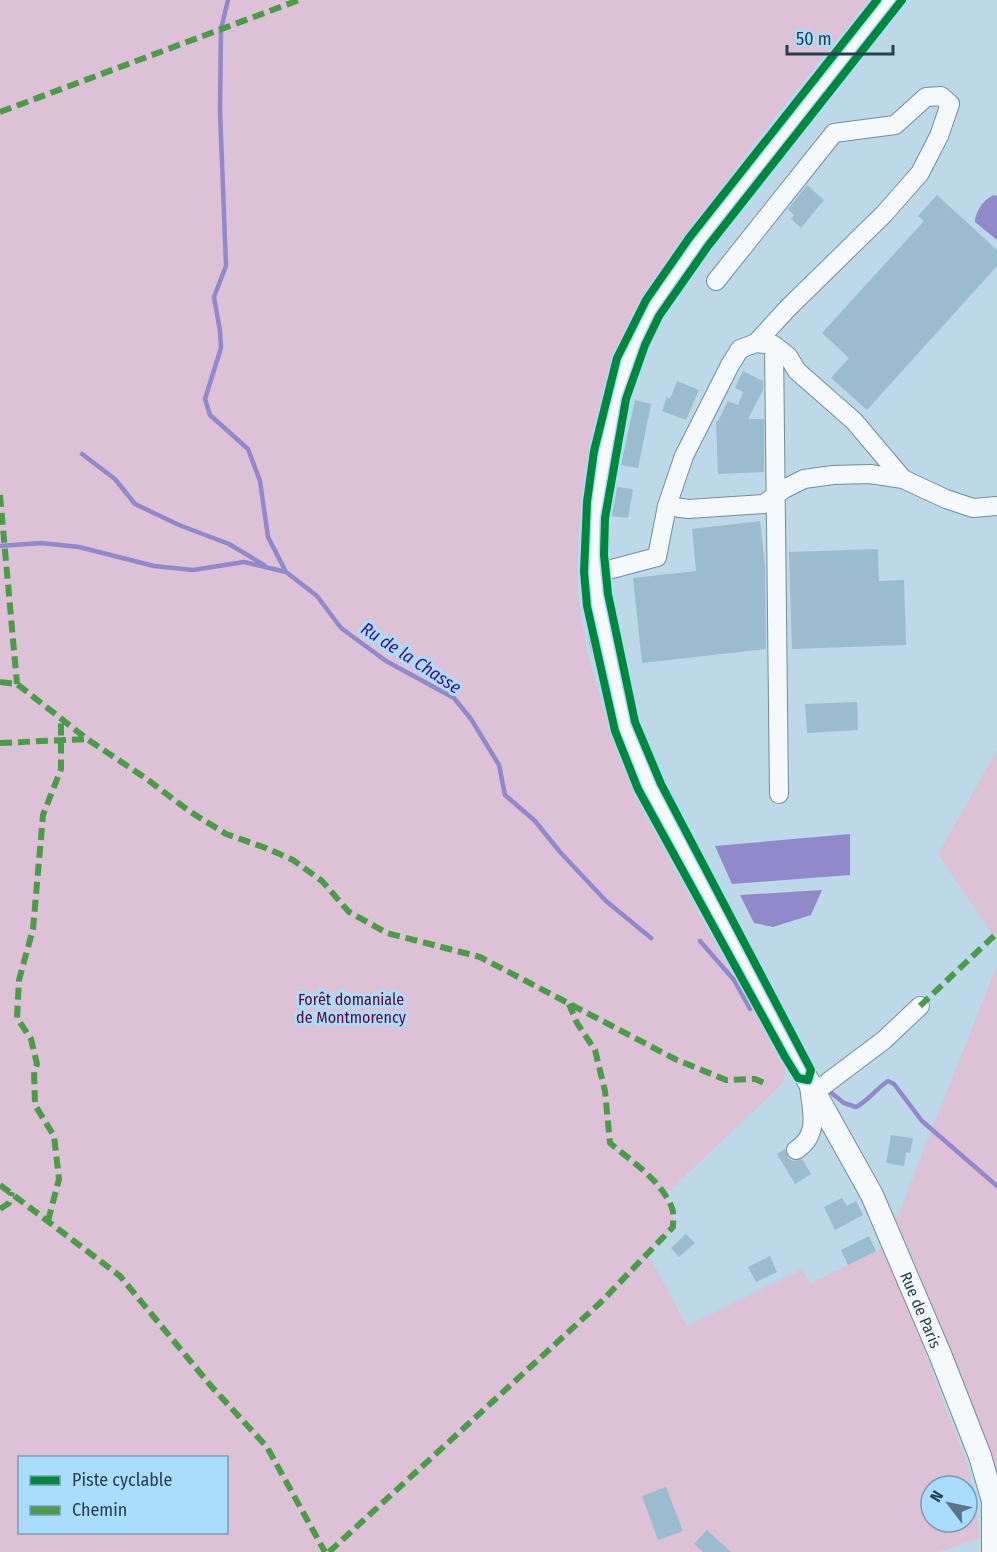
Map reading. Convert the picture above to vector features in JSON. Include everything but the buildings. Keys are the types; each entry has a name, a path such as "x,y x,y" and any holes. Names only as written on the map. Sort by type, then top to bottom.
{"main road":[{"name":"Rue de Paris","path":"890,0 700,239 653,306 626,359 601,455 593,574 601,640 623,724 647,783 811,1086 873,1195 980,1456 993,1501 993,1552"}],"lane":[{"path":"716,281 834,133 896,125 926,97 941,96 950,104 939,136 920,173 884,214 788,308 765,344 774,497 779,794"},
{"path":"593,574 657,557 667,506 684,456 740,349 765,344 788,356 797,371 854,421 903,479"},
{"path":"667,506 688,509 765,504 804,479 870,474 903,479 946,499 973,508 997,506"},
{"path":"796,1150 807,1143 812,1134 811,1086 920,1006"}],"path":[{"path":"670,1230 672,1231 673,1227"}],"green space":[{"name":"Forêt domaniale de Montmorency","path":"0,0 869,0 761,135 662,268 633,312 614,357 618,360 592,438 578,541 578,594 587,651 605,714 636,797 731,972 786,1065 783,1083 664,1196 673,1210 673,1227 648,1254 687,1326 802,1269 810,1284 885,1247 969,1474 919,1474 919,1534 979,1534 979,1529 980,1538 939,1552 0,1552"},
{"path":"997,750 997,941 938,854"},
{"path":"997,965 997,1485 895,1223"}],"shaded area":[{"path":"995,195 997,196 997,240 975,222 981,206"},
{"path":"850,834 850,875 732,884 715,846"},
{"path":"822,890 811,915 773,927 754,923 740,895"}],"waterway":[{"path":"228,0 221,29 220,111 226,266 214,297 221,348 205,399 210,415 248,449 260,481 268,537 286,572"},
{"path":"82,454 115,479 135,504 179,525 229,544 264,565"},
{"name":"Ru de la Chasse","path":"0,546 41,543 79,547 154,566 193,570 244,562 286,572 317,596 341,628 386,661 454,698 471,719 499,765 505,795 535,821 560,852 606,901 651,938"},
{"name":"Ru de la Chasse","path":"700,941 734,980 750,1009"},
{"path":"829,1091 844,1103 856,1107 888,1081 894,1084 922,1121 997,1186"}],"marked path":[{"path":"0,112 299,0"},
{"path":"0,495 17,684"},
{"path":"0,682 17,684 87,739 144,777 189,811 226,834 293,860 322,881 349,912 387,933 480,957 675,1059 726,1080 755,1079 767,1084"},
{"path":"48,1221 59,1179 54,1136 35,1105 34,1071 37,1064 31,1039 17,1018 19,980 33,929 43,815 61,769 61,718"},
{"path":"0,743 87,739"},
{"path":"920,1006 997,933"},
{"path":"329,1552 601,1302 673,1227 672,1208 661,1189 645,1172 610,1143 605,1091 595,1050 577,1023 569,1004"},
{"path":"0,1185 120,1276 211,1386 267,1447 325,1552"},
{"path":"0,1209 9,1203 12,1192"}],"cycle path":[{"path":"877,0 689,238 646,300 617,358 594,451 587,502 584,572 587,606 615,731 638,789 785,1057 798,1078 808,1080 811,1070 661,784 635,722 608,594 604,555 605,518 626,399 645,345 659,316 708,246 902,0"}]}
